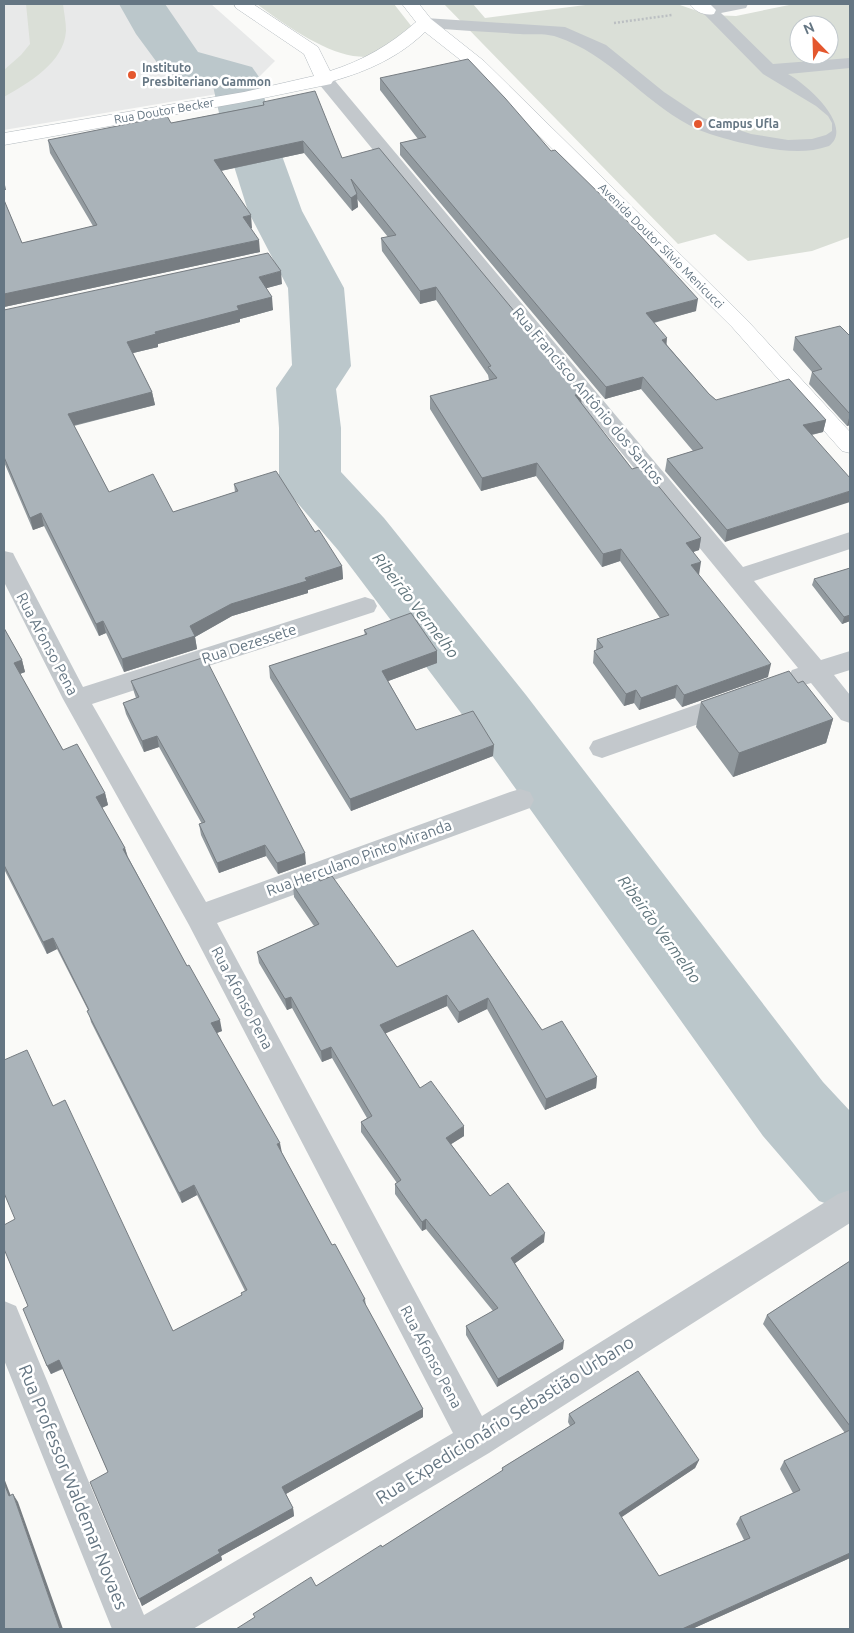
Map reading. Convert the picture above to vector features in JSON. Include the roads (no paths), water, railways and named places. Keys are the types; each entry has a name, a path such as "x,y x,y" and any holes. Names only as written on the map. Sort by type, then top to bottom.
{"main road":[{"path":"242,4 312,51 369,62"},
{"name":"Avenida Doutor Sílvio Menicucci","path":"410,4 426,23 478,65 738,323 850,446"},
{"name":"Rua Doutor Becker","path":"4,140 325,80 402,46 414,37 426,23"},
{"path":"402,46 464,53"},
{"path":"312,51 325,80"}],"street":[{"path":"703,7 740,4"},
{"path":"426,23 559,31 600,48 658,96 696,122 748,139 788,146 814,145 833,139 841,133 841,123 836,113 822,102 769,70 703,7"},
{"path":"769,70 850,63"},
{"name":"Rua Francisco Antônio dos Santos","path":"325,80 850,713"},
{"path":"739,577 850,540"},
{"name":"Rua Afonso Pena","path":"4,559 11,595 76,699 199,917 476,1440"},
{"name":"Rua Dezessete","path":"76,699 365,606"},
{"path":"602,748 850,660"},
{"name":"Rua Herculano Pinto Miranda","path":"199,917 520,800"},
{"name":"Rua Expedicionário Sebastião Urbano","path":"157,1629 476,1440 838,1213"},
{"name":"Rua Professor Waldemar Novaes","path":"4,1318 131,1629"}],"waterway":[{"name":"Ribeirão Vermelho","path":"142,4 160,34 181,62 235,77 248,131 275,211 316,288 322,366 306,388 310,428 310,477 361,534 501,714 793,1109 850,1172"}],"place":[{"name":"Instituto Presbiteriano Gammon","path":"132,75"},
{"name":"Campus Ufla","path":"698,124"}]}
